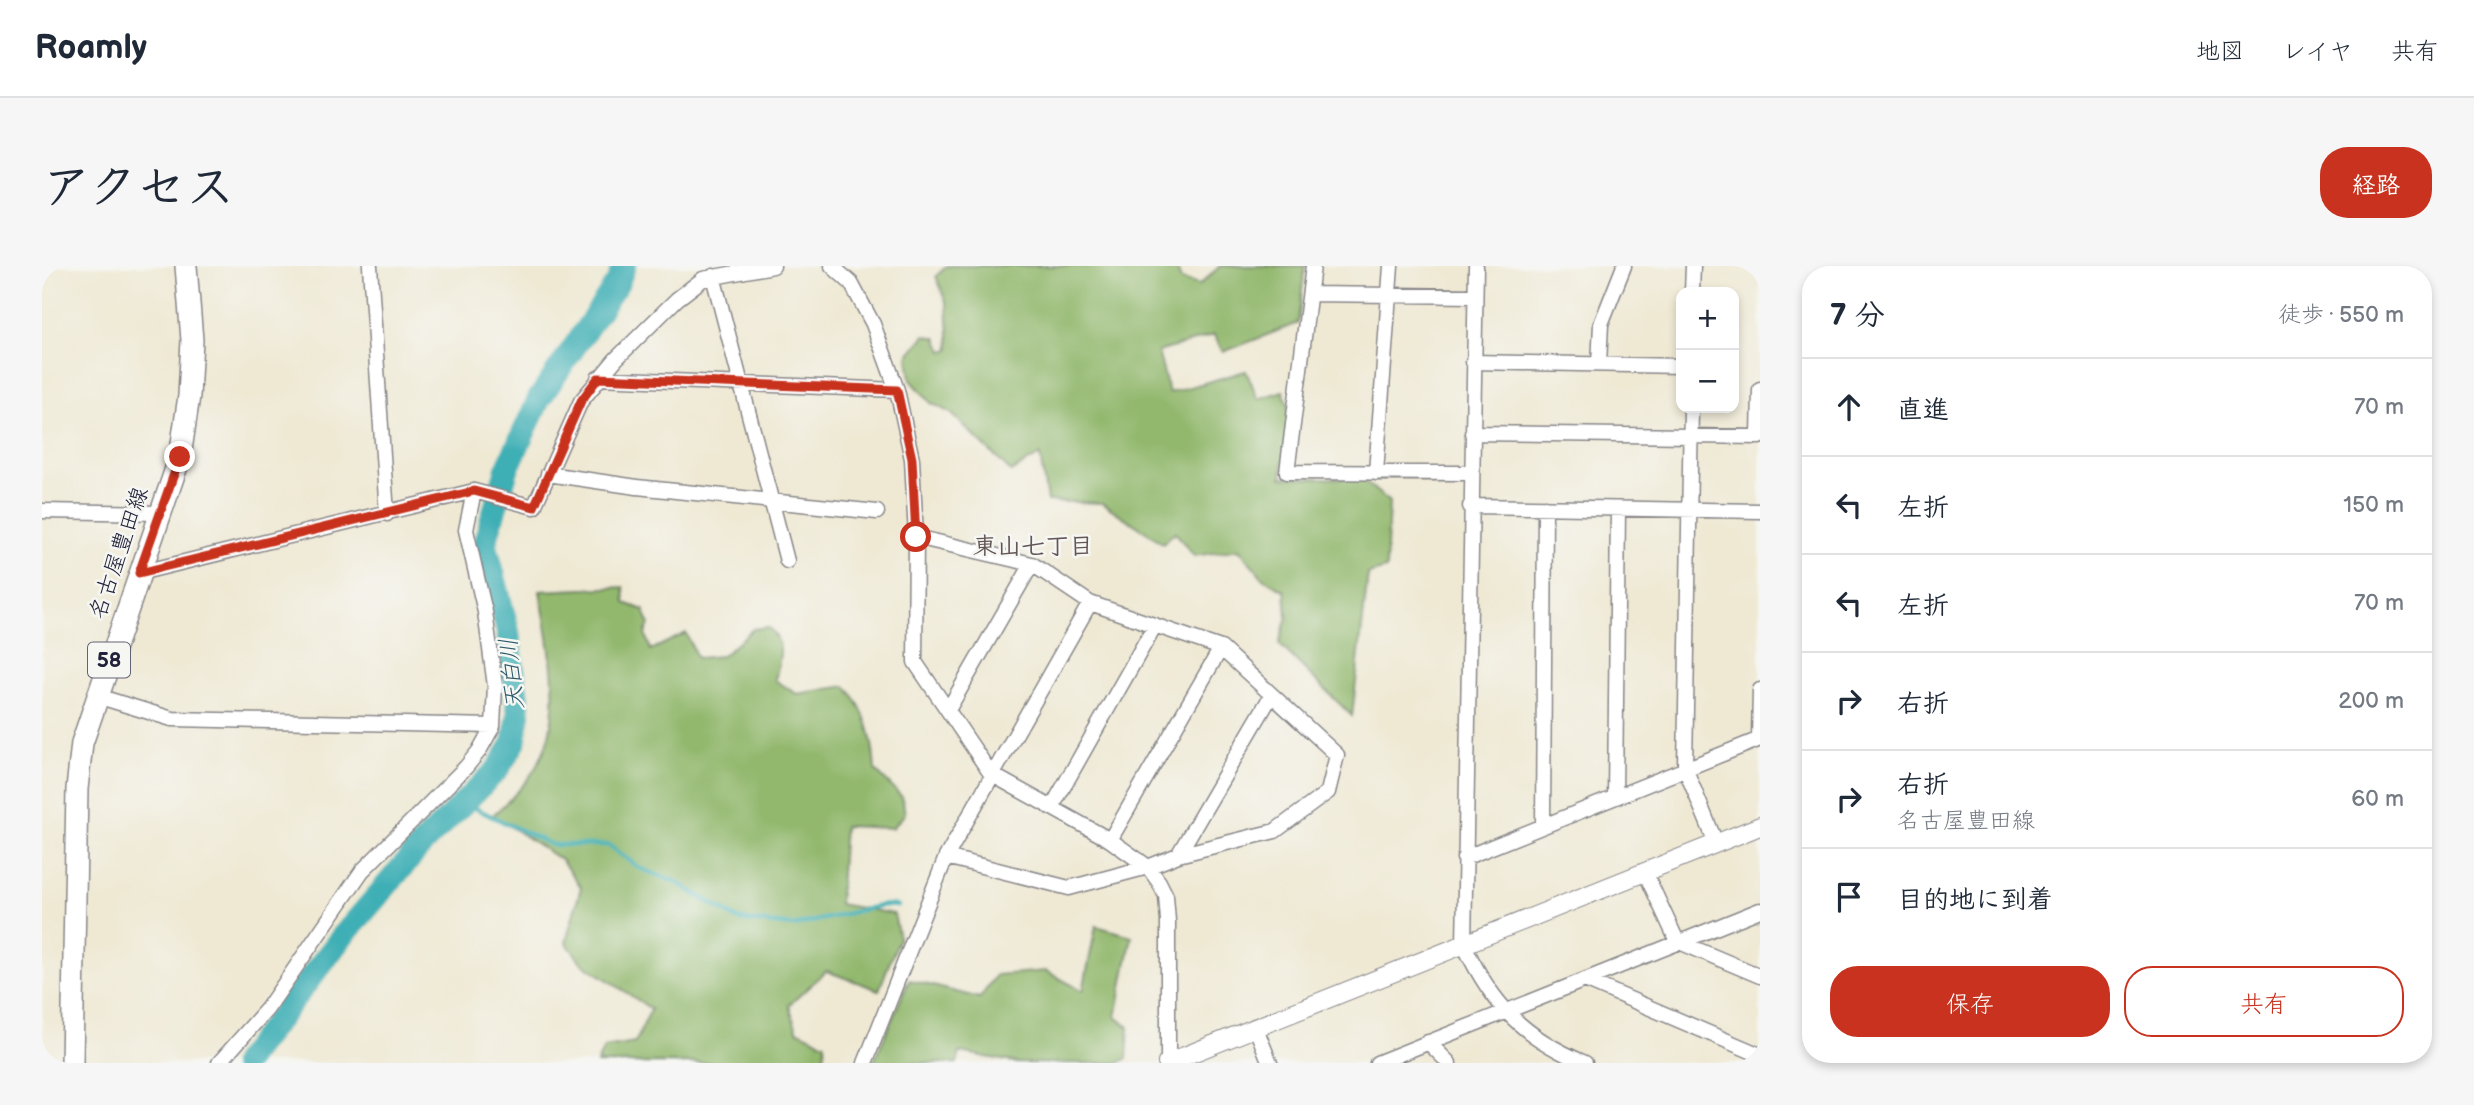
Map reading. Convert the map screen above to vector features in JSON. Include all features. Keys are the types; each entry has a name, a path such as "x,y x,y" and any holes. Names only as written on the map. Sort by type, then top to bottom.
{"main road":[{"name":"名古屋豊田線","path":"72,1063 77,789 82,743 180,457 189,396 191,340 186,266"}],"street":[{"path":"370,266 387,514"},
{"path":"139,573 474,491 534,507 581,401 598,378 677,299 703,279 774,266"},
{"path":"832,266 851,283 862,302 897,390 912,459 916,537 915,662 991,774 1110,840 1147,867 1166,896 1168,1063 1760,826"},
{"path":"1312,266 1287,472 1471,473"},
{"path":"1376,473 1391,266"},
{"path":"1476,266 1464,945 1477,972 1505,1010 1533,1037 1585,1063"},
{"path":"1599,364 1601,324 1625,266"},
{"path":"1692,287 1693,266"},
{"path":"713,276 787,561"},
{"path":"1310,294 1475,296"},
{"path":"1473,362 1676,366"},
{"path":"598,378 897,390"},
{"path":"1472,433 1759,437 1760,389"},
{"path":"1691,413 1685,768 1716,843"},
{"path":"548,474 877,512"},
{"path":"219,1063 267,1009 362,871 466,767 493,726 495,686 492,656 466,530 474,491"},
{"path":"1470,506 1760,512"},
{"path":"1543,826 1545,507"},
{"path":"1615,797 1618,509"},
{"path":"42,511 160,513"},
{"path":"916,537 1032,564 1090,603 1221,648 1337,755 1328,792 1275,831 1178,855 1147,867 1069,888 946,857"},
{"path":"948,710 1032,564"},
{"path":"865,1063 946,857 1090,603"},
{"path":"1052,807 1155,625"},
{"path":"1110,840 1221,648"},
{"path":"1464,858 1760,739 1760,690"},
{"path":"97,696 172,719 493,726"},
{"path":"1178,855 1271,696"},
{"path":"1645,872 1677,941 1760,976"},
{"path":"1377,1063 1760,910"},
{"path":"1585,980 1760,1055"},
{"path":"1255,1026 1270,1063"},
{"path":"1428,1042 1449,1063"}],"green space":[{"path":"947,266 1176,266 1181,280 1200,285 1220,266 1305,266 1298,323 1223,352 1214,335 1158,352 1169,393 1246,371 1258,399 1283,391 1289,407 1282,477 1362,479 1389,502 1386,569 1368,574 1352,716 1279,644 1287,617 1285,591 1263,578 1239,549 1194,556 1175,532 1163,543 1102,503 1047,501 1040,455 1011,472 951,413 931,403 911,380 908,356 925,335 937,338 943,351 950,349 947,304 936,276"},
{"path":"624,587 625,603 644,610 649,624 645,634 651,650 686,633 697,658 722,656 753,629 768,627 777,639 780,652 775,680 797,694 846,686 868,725 875,770 902,797 905,814 892,828 844,826 839,904 894,914 899,938 879,990 826,971 789,1005 797,1030 825,1043 824,1063 597,1063 604,1048 635,1043 651,1009 581,962 566,942 581,887 561,860 493,815 532,774 545,747 551,726 553,680 540,591"},
{"path":"1096,926 1132,936 1116,1017 1129,1027 1127,1058 1119,1063 1018,1063 960,1052 957,1063 873,1063 909,980 980,998 996,975 1046,971 1083,991"}],"waterway":[{"name":"天白川","path":"244,1063 342,937 423,843 497,770 514,743 519,714 508,632 485,542 507,469 539,399 618,282 624,266"},
{"path":"464,803 552,845 608,845 639,868 676,882 739,920 794,926 883,905 898,906"}],"district":[{"name":"東山七丁目","path":"1033,546"}],"route":[{"path":"180,457 139,573 474,491 534,507 581,401 598,378 897,390 912,459 916,537"}]}
